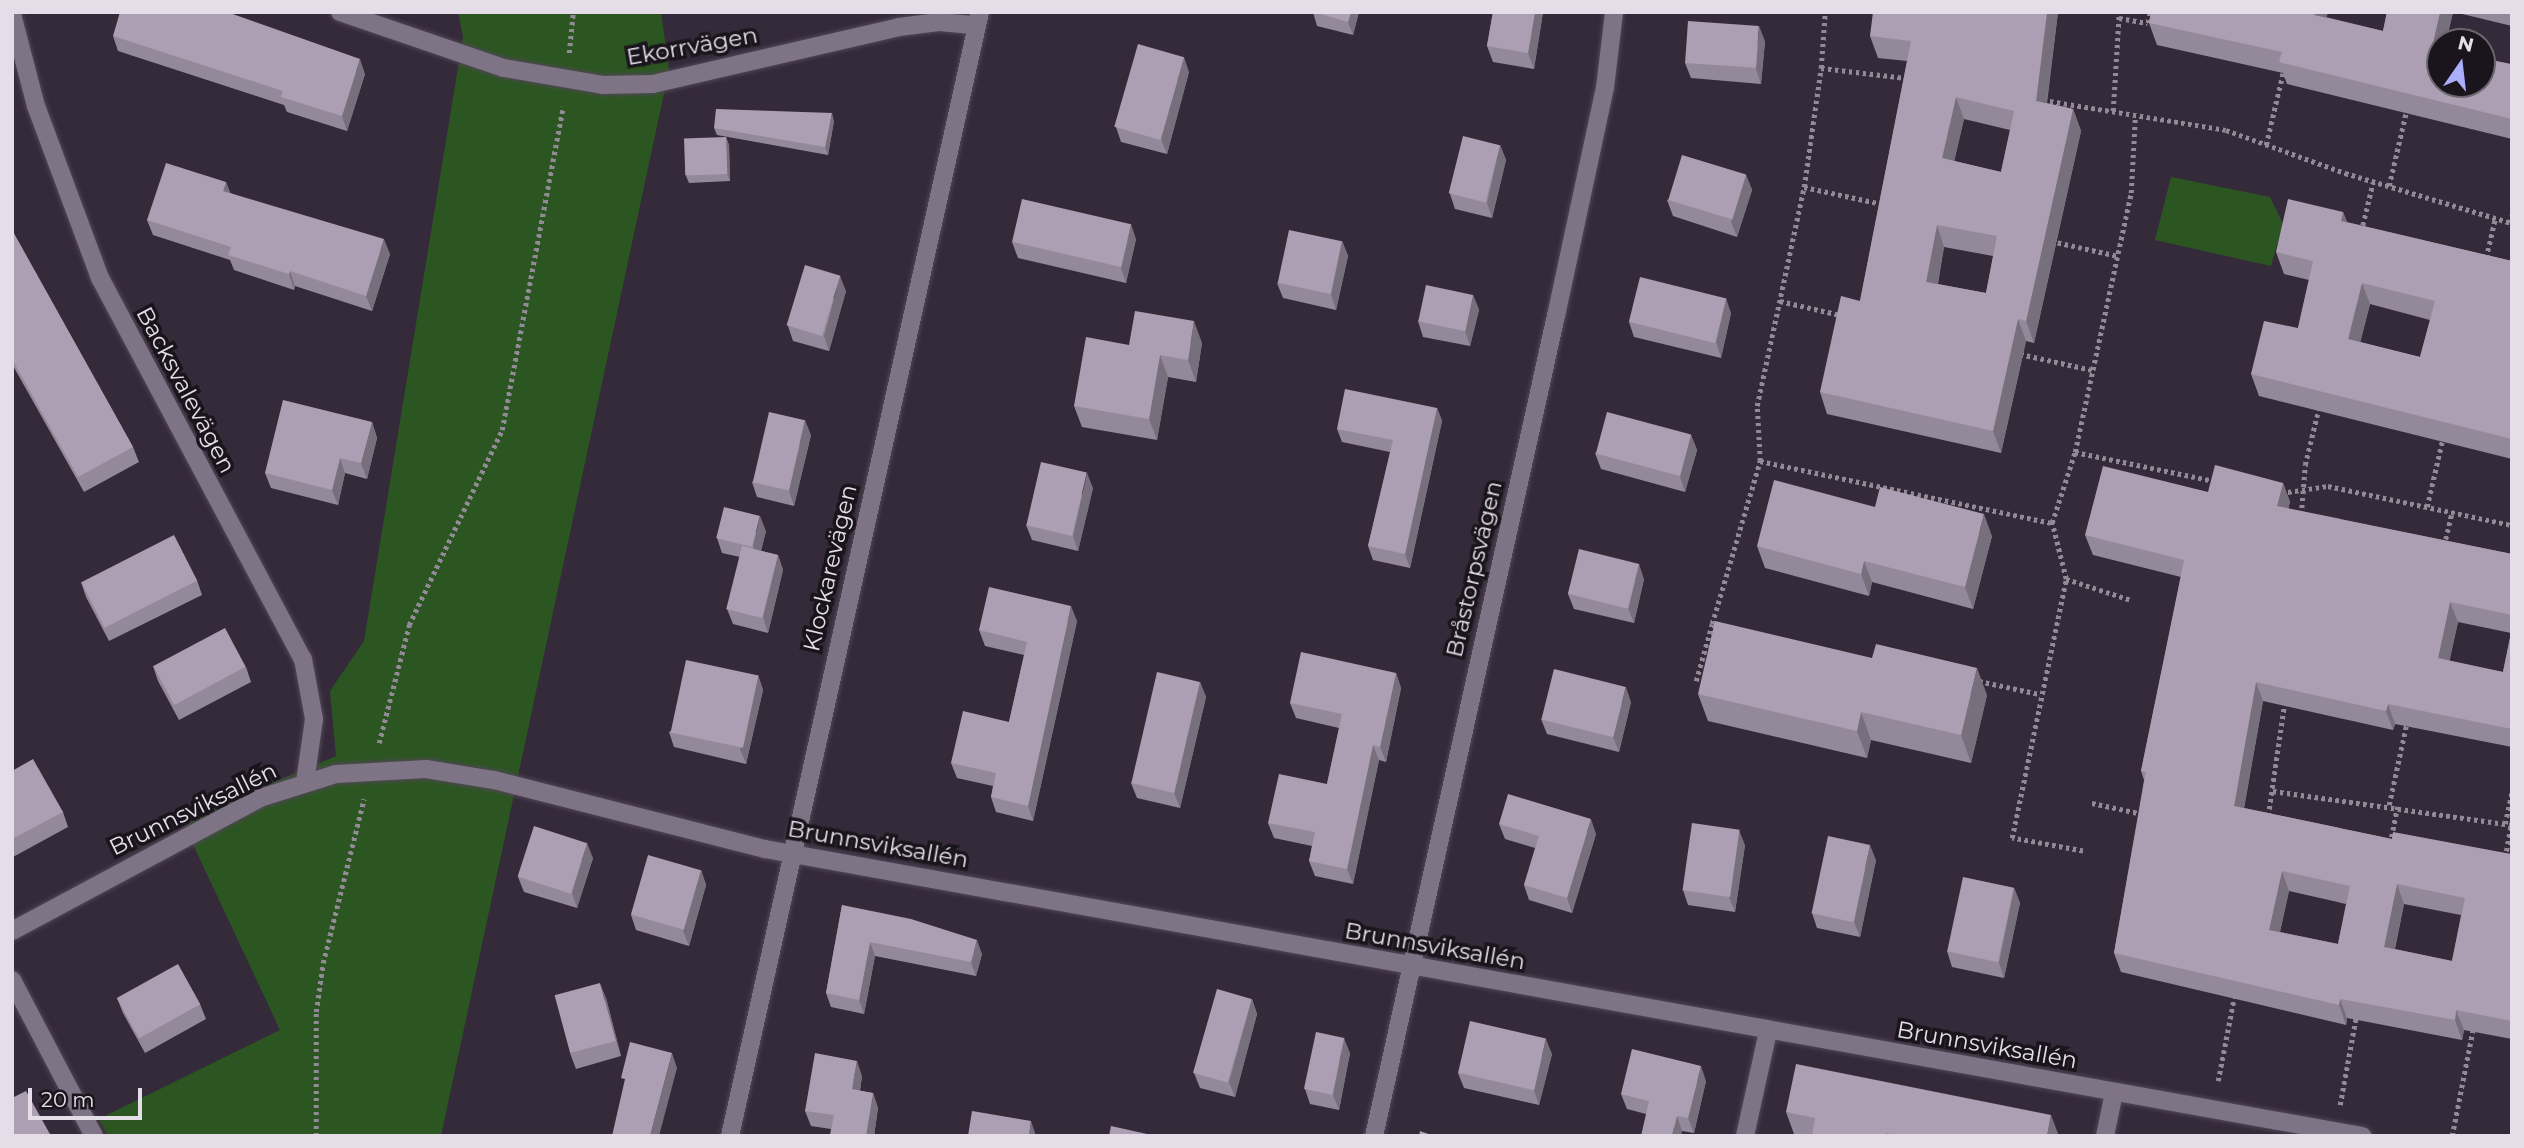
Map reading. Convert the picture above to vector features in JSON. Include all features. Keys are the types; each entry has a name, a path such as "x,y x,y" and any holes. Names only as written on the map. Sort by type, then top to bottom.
{"street":[{"name":"Ekorrvägen","path":"340,12 492,65 567,82 653,84 899,27 978,19"},
{"name":"Bråstorpsvägen","path":"1374,1136 1605,88 1614,12"},
{"name":"Backsvalevägen","path":"12,14 36,106 100,278 303,659 314,719 305,782"},
{"name":"Klockarevägen","path":"730,1136 978,19"},
{"name":"Brunnsviksallén","path":"12,930 239,808 305,782 372,769 426,769 494,780 793,854 2362,1136"},
{"path":"12,980 94,1136"},
{"path":"1745,1136 1768,1031"},
{"path":"2105,1136 2114,1093"}],"path":[{"path":"316,1136 316,1012 323,962 410,625 502,430 567,82 573,12"},
{"path":"1696,681 1760,461 1757,406 1804,187 1821,68 1825,12"},
{"path":"2113,111 2119,15 2148,23 2150,12"},
{"path":"2266,145 2284,65"},
{"path":"1821,68 1919,80"},
{"path":"2036,98 2113,111 2135,118 2226,130 2373,182 2496,219 2511,223 2512,215"},
{"path":"2389,186 2408,106"},
{"path":"2082,851 2012,838 2039,694 2066,579 2052,523 2075,452 2131,193 2135,118"},
{"path":"2360,236 2373,182"},
{"path":"1804,187 1886,205"},
{"path":"2483,271 2496,219"},
{"path":"2036,238 2118,256"},
{"path":"1780,301 1848,316"},
{"path":"2011,352 2092,370"},
{"path":"2301,518 2306,492 2305,465 2321,398"},
{"path":"2427,508 2445,429"},
{"path":"2075,452 2223,482"},
{"path":"1760,461 2052,523"},
{"path":"2277,494 2306,492 2328,486 2512,526"},
{"path":"2443,552 2452,512"},
{"path":"2066,579 2132,600"},
{"path":"1712,624 1726,627"},
{"path":"1971,680 2039,694"},
{"path":"2266,827 2286,695"},
{"path":"2389,805 2409,712"},
{"path":"2273,791 2389,805 2509,824"},
{"path":"2503,865 2512,791"},
{"path":"2092,803 2157,817"},
{"path":"2389,847 2397,807"},
{"path":"2213,1110 2236,988"},
{"path":"2335,1131 2358,1009"},
{"path":"2452,1136 2475,1014"}],"green space":[{"path":"458,12 661,12 669,70 441,1136 108,1136 99,1119 280,1030 182,821 336,756 330,691 364,641 463,37"},
{"path":"2171,177 2270,197 2283,224 2271,266 2155,240"}],"building":[{"path":"120,12 227,12 360,59 342,116 281,97 283,91 113,36"},
{"path":"1314,12 1351,12 1348,22"},
{"path":"1493,12 1535,12 1528,53 1487,46"},
{"path":"1873,12 2047,12 2036,101 2073,109 2026,321 2018,319 1993,431 1820,392 1841,296 1860,301 1911,41 1870,36","holes":["1956,97 2014,111 2001,172 1942,158","1937,225 1997,236 1986,293 1926,282"]},
{"path":"2151,12 2315,12 2314,15 2383,31 2387,12 2440,12 2436,28 2426,28 2426,98 2279,62 2282,52 2149,23"},
{"path":"1688,21 1759,26 1756,68 1685,63"},
{"path":"1138,44 1184,57 1160,140 1114,127"},
{"path":"2512,60 2512,119 2426,98 2496,98 2496,61 2511,64"},
{"path":"716,109 832,113 825,147 714,128"},
{"path":"1463,136 1500,145 1486,202 1449,193"},
{"path":"726,137 727,174 685,175 684,138"},
{"path":"1682,155 1746,175 1732,220 1668,200"},
{"path":"166,163 226,182 223,191 384,239 366,296 290,271 289,274 228,255 231,247 147,220"},
{"path":"1022,199 1131,224 1121,267 1012,242"},
{"path":"2288,199 2343,212 2341,221 2512,261 2512,439 2251,374 2264,321 2298,328 2313,261 2276,252","holes":["2362,283 2435,301 2420,357 2348,339"]},
{"path":"12,230 133,447 78,477 12,359"},
{"path":"1289,230 1342,241 1331,294 1278,283"},
{"path":"805,265 840,276 822,336 787,325"},
{"path":"1640,277 1726,299 1715,343 1629,322"},
{"path":"1426,285 1473,295 1465,331 1418,321"},
{"path":"1135,311 1194,321 1188,360 1160,355 1149,419 1074,406 1086,337 1129,345"},
{"path":"1345,389 1437,408 1405,554 1368,546 1393,440 1337,429"},
{"path":"283,400 372,422 361,463 340,458 332,490 265,473"},
{"path":"769,412 805,420 789,490 753,482"},
{"path":"1607,412 1691,435 1680,476 1596,454"},
{"path":"1041,462 1087,473 1072,536 1026,525"},
{"path":"2215,465 2283,483 2277,506 2512,554 2512,615 2450,602 2438,658 2503,672 2512,628 2512,729 2388,704 2386,711 2256,682 2234,806 2392,839 2393,832 2511,854 2512,852 2512,1021 2456,1010 2455,1020 2340,999 2339,1005 2114,953 2146,772 2141,771 2184,560 2085,535 2103,466 2208,492","holes":["2282,871 2350,886 2338,944 2269,930","2397,884 2465,898 2452,961 2384,947"]},
{"path":"1774,480 1875,507 1880,487 1984,514 1965,587 1864,561 1861,574 1757,546"},
{"path":"724,507 760,516 752,547 716,538"},
{"path":"174,535 197,580 104,628 81,582"},
{"path":"742,546 778,555 762,618 726,609"},
{"path":"1579,549 1639,564 1628,609 1568,594"},
{"path":"989,587 1071,606 1028,806 991,797 996,773 951,763 963,711 1009,722 1027,642 979,630"},
{"path":"1715,621 1872,658 1876,644 1977,668 1961,735 1861,712 1857,731 1698,694"},
{"path":"225,628 246,667 174,705 153,666"},
{"path":"1301,652 1396,673 1380,747 1373,745 1347,869 1309,861 1315,832 1268,823 1279,774 1327,784 1342,714 1290,703"},
{"path":"686,660 758,675 743,748 671,732"},
{"path":"1554,669 1626,687 1613,737 1541,719"},
{"path":"1157,672 1200,682 1174,793 1131,783"},
{"path":"33,759 63,812 12,839 12,771"},
{"path":"1508,794 1591,819 1567,898 1524,885 1539,836 1499,824"},
{"path":"1692,823 1740,830 1730,897 1683,890"},
{"path":"534,826 587,843 571,894 518,876"},
{"path":"1828,836 1870,845 1854,922 1812,913"},
{"path":"648,855 701,870 684,930 631,915"},
{"path":"1963,877 2014,888 1998,962 1947,951"},
{"path":"842,905 911,919 977,940 971,962 870,942 859,1000 826,993"},
{"path":"178,964 200,1004 139,1038 117,998"},
{"path":"600,983 616,1041 570,1053 555,995"},
{"path":"1217,989 1252,999 1228,1083 1193,1073"},
{"path":"1470,1021 1546,1039 1534,1090 1458,1073"},
{"path":"1316,1032 1344,1038 1332,1095 1304,1089"},
{"path":"630,1042 672,1053 650,1136 612,1136"},
{"path":"1632,1049 1701,1066 1688,1118 1677,1116 1672,1136 1641,1136 1649,1101 1621,1094"},
{"path":"815,1053 857,1061 852,1089 873,1093 866,1136 830,1136 834,1115 805,1111"},
{"path":"1796,1064 2051,1115 2047,1136 1900,1136 1886,1133 1886,1136 1812,1136 1815,1118 1786,1112"},
{"path":"26,1091 51,1136 12,1136 12,1098"},
{"path":"972,1111 1031,1121 1029,1136 968,1136"},
{"path":"1111,1126 1147,1134 1147,1136 1109,1136"},
{"path":"1420,1131 1434,1136 1419,1136"}]}
